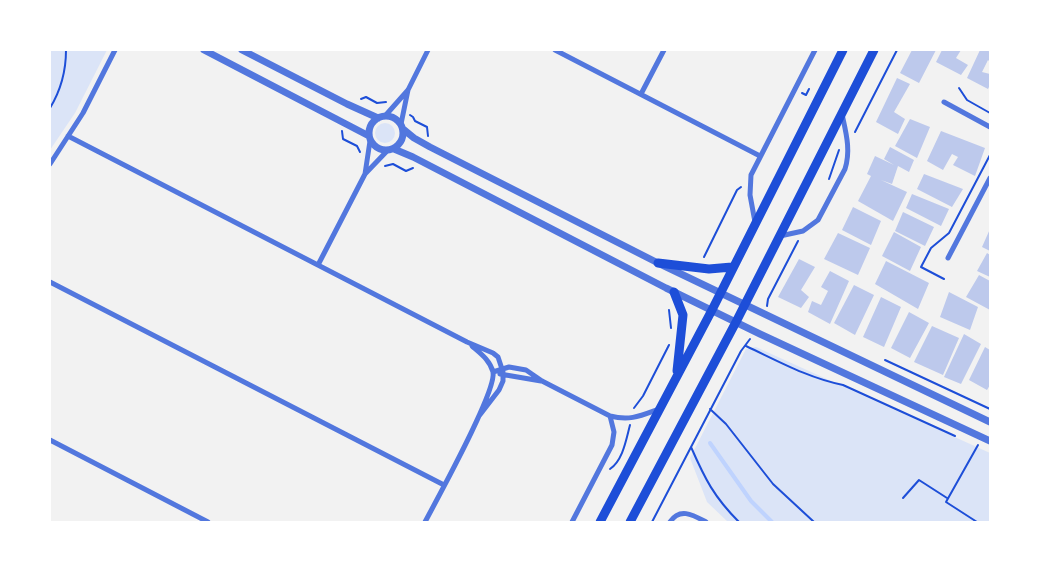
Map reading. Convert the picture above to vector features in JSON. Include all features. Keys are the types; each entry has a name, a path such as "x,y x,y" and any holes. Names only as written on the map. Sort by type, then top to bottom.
{"highway":[{"path":"600,522 712,310 843,50"},
{"path":"630,522 736,322 874,50"},
{"path":"658,263 709,269 732,267"},
{"path":"674,292 683,315 677,376"}],"street":[{"path":"50,164 83,113 115,50"},
{"path":"204,50 370,138 377,148 391,150 754,331 990,441"},
{"path":"242,50 347,104 382,117 394,118 414,138 430,147 658,263 990,422"},
{"path":"364,174 402,140 402,126 408,90 428,50"},
{"path":"555,50 760,156"},
{"path":"641,94 664,50"},
{"path":"755,223 750,195 751,175 815,50"},
{"path":"318,265 364,174 371,125 382,117 408,90"},
{"path":"944,102 990,127"},
{"path":"779,236 803,231 814,225 822,215 848,162 849,147 842,114"},
{"path":"68,136 467,342 493,353 498,357 503,381 499,390 479,416"},
{"path":"948,258 990,178"},
{"path":"50,282 444,485"},
{"path":"425,522 479,416 492,380 493,372 483,355 467,342"},
{"path":"502,372 509,367 526,370 542,381 610,416 629,419 659,409"},
{"path":"493,372 502,372 542,381"},
{"path":"572,522 612,445 614,432 610,416"},
{"path":"50,440 208,522"},
{"path":"670,522 673,517 681,513 689,514 706,522"}],"path":[{"path":"50,108 63,79 66,50"},
{"path":"851,137 856,131 897,50"},
{"path":"959,88 967,100 990,113"},
{"path":"800,92 806,95 809,90"},
{"path":"829,180 840,148"},
{"path":"944,279 921,267 931,248 949,233 990,155"},
{"path":"703,259 737,190 746,184"},
{"path":"763,314 768,299 796,245"},
{"path":"669,308 671,335"},
{"path":"652,522 710,409 754,331"},
{"path":"629,419 628,412 633,409 643,396 667,350 669,342"},
{"path":"746,346 790,368 824,381 843,385 959,438"},
{"path":"710,409 726,424 772,484 814,522"},
{"path":"977,522 946,502 977,446 984,449"},
{"path":"690,447 707,482 722,505 739,522"},
{"path":"903,498 919,480 948,498"}],"shaded area":[{"path":"50,50 107,50 75,113 50,150"},
{"path":"385,123 392,126 395,133 392,140 385,143 378,140 375,133 378,126"},
{"path":"756,347 990,453 990,522 728,522 707,502 690,458 746,349"}],"building":[{"path":"912,50 936,50 919,83 900,73"},
{"path":"942,50 961,50 956,58 968,65 961,75 936,62"},
{"path":"980,50 990,52 990,62 988,60 982,72 990,74 988,89 967,78"},
{"path":"897,78 910,84 894,112 905,119 898,134 876,122"},
{"path":"910,119 930,127 917,158 895,146"},
{"path":"941,131 985,148 975,176 953,165 958,157 952,154 943,170 927,161"},
{"path":"890,147 914,160 909,172 898,166 892,184 881,180 907,192 893,221 858,201 871,176 867,174 875,156 894,165 884,159"},
{"path":"924,174 963,189 952,207 917,189"},
{"path":"912,194 949,209 941,226 906,208"},
{"path":"853,207 881,221 871,245 842,230"},
{"path":"903,212 934,227 925,246 895,231"},
{"path":"990,229 990,251 982,247"},
{"path":"894,232 921,247 910,271 882,256"},
{"path":"838,233 870,248 858,275 824,259"},
{"path":"987,253 990,255 990,277 977,271"},
{"path":"799,259 815,267 801,290 809,297 801,308 778,297"},
{"path":"886,261 929,283 918,309 875,284"},
{"path":"830,271 849,281 830,324 808,312 812,301 821,305 828,291 821,287"},
{"path":"979,275 990,281 990,310 966,297"},
{"path":"854,285 874,295 855,335 834,323"},
{"path":"949,292 978,307 970,330 940,317"},
{"path":"881,297 901,307 884,347 863,337"},
{"path":"909,312 929,323 910,358 891,348"},
{"path":"932,326 959,338 943,375 914,362"},
{"path":"964,334 981,344 961,384 944,377"},
{"path":"985,347 990,350 990,385 987,390 969,380"}],"waterway":[{"path":"710,443 751,501 772,522"}]}
